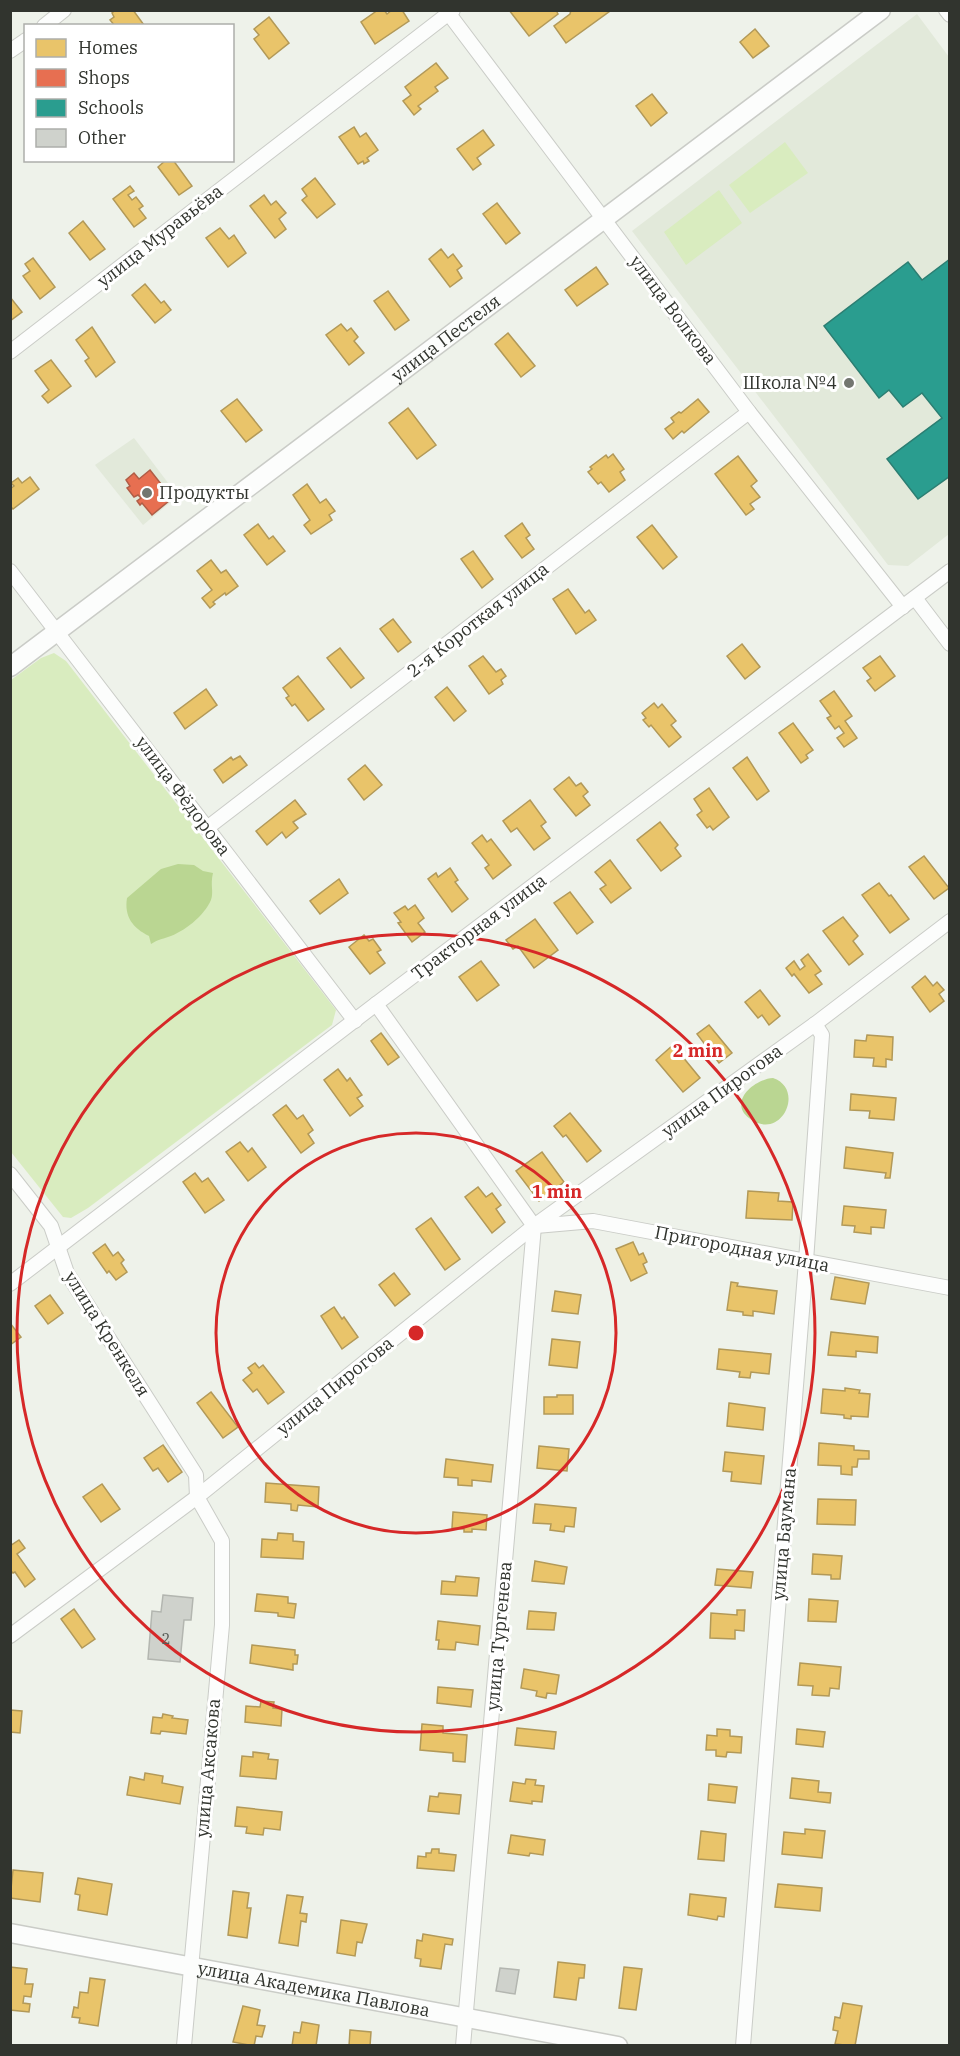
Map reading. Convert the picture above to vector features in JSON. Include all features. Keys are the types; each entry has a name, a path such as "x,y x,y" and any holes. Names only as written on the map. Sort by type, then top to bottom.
{"street":[{"path":"46,24 64,10"},
{"name":"улица Пестеля","path":"10,667 881,10"},
{"path":"946,10 950,15"},
{"name":"улица Волкова","path":"449,12 748,412 903,607"},
{"name":"улица Муравьёва","path":"10,352 449,12"},
{"path":"10,51 24,41"},
{"name":"2-я Короткая улица","path":"207,828 748,412"},
{"name":"улица Фёдорова","path":"10,571 355,1021"},
{"name":"Тракторная улица","path":"10,1284 376,1004 950,571"},
{"path":"915,598 950,644"},
{"name":"улица Пирогова","path":"10,1636 197,1497 534,1226 815,1024 950,921"},
{"path":"376,1004 534,1226"},
{"name":"улица Баумана","path":"743,2046 822,1035 815,1024"},
{"name":"улица Кренкеля","path":"10,1174 51,1226 67,1273 196,1475 197,1497"},
{"name":"Пригородная улица","path":"534,1226 593,1221 950,1287"},
{"name":"улица Тургенева","path":"463,2046 534,1226"},
{"name":"улица Аксакова","path":"184,2046 222,1625 222,1541 197,1497"},
{"name":"улица Академика Павлова","path":"10,1933 618,2046"}],"shaded area":[{"name":"Школа №4","path":"917,14 949,57 949,534 908,566 888,565 632,231"},
{"path":"785,142 808,173 750,213 729,185"},
{"path":"719,190 742,223 686,265 664,232"},
{"path":"134,438 178,496 143,525 95,465"},
{"path":"54,653 66,661 336,1010 332,1025 88,1208 71,1218 63,1217 11,1152 11,680 41,658"},
{"path":"178,864 194,865 203,871 213,873 211,900 204,912 187,927 151,944 149,936 138,929 128,916 127,898 161,869"},
{"path":"773,1078 783,1084 788,1092 788,1102 779,1119 771,1124 761,1124 743,1112 742,1099 746,1092 758,1082"}],"building: Homes":[{"path":"115,10 133,10 143,24 113,24 110,20 114,17 112,13"},
{"path":"378,10 384,10 387,14 392,10 402,10 409,21 375,44 361,22"},
{"path":"509,10 556,10 558,14 529,36"},
{"path":"571,10 610,11 566,43 554,26 570,14"},
{"path":"269,17 289,43 269,59 254,39 259,35 254,29"},
{"path":"755,29 769,46 753,58 740,42"},
{"path":"436,63 448,78 435,87 438,91 418,106 421,109 414,115 403,101 411,95 405,87"},
{"path":"652,94 667,113 651,126 636,106"},
{"path":"354,127 360,137 366,133 378,150 367,158 369,161 364,164 363,161 358,164 339,137"},
{"path":"483,130 494,145 477,158 481,164 473,170 457,149"},
{"path":"164,162 174,162 192,186 179,195 158,167"},
{"path":"315,178 335,204 317,218 302,200 307,196 302,189"},
{"path":"130,186 134,191 128,195 132,200 136,197 143,206 139,209 146,218 134,227 113,199"},
{"path":"264,195 271,205 276,201 286,213 279,219 286,229 275,238 250,206"},
{"path":"497,203 520,233 506,244 483,214"},
{"path":"83,221 105,249 90,260 69,233"},
{"path":"220,228 229,239 234,235 246,253 228,267 206,238"},
{"path":"441,249 448,258 453,254 462,266 457,270 462,278 450,287 429,259"},
{"path":"33,258 55,287 40,299 23,276 30,271 25,264"},
{"path":"596,267 608,284 577,306 565,290"},
{"path":"145,284 161,303 164,301 171,310 155,323 132,295"},
{"path":"388,291 409,320 395,330 374,301"},
{"path":"10,297 22,312 10,321"},
{"path":"341,324 347,331 351,328 358,337 354,341 364,353 349,365 326,335"},
{"path":"92,327 115,362 96,377 85,361 89,358 76,340"},
{"path":"508,333 535,366 521,377 495,344"},
{"path":"51,360 71,386 48,403 42,396 49,390 35,371"},
{"path":"237,399 262,430 246,442 221,411"},
{"path":"698,399 709,412 684,433 682,431 673,439 665,429 674,422 671,418"},
{"path":"408,408 436,445 417,459 389,423"},
{"path":"613,454 624,469 620,472 625,480 609,492 588,472 592,469 590,467 606,455 608,458"},
{"path":"738,456 757,481 751,486 760,497 750,504 754,509 746,515 715,474"},
{"path":"30,477 39,489 13,509 10,506 10,489 14,486 11,483 18,478 22,483"},
{"path":"307,484 320,503 326,499 335,511 329,515 332,520 311,534 304,525 310,520 293,495"},
{"path":"522,523 530,535 526,538 534,549 522,558 505,536"},
{"path":"258,524 269,539 273,536 285,551 267,565 244,535"},
{"path":"652,525 677,557 663,569 637,537"},
{"path":"473,551 493,579 482,588 461,559"},
{"path":"211,560 221,573 226,570 238,586 213,602 215,604 210,608 202,598 212,590 197,571"},
{"path":"568,589 585,613 589,610 596,620 576,634 553,599"},
{"path":"393,619 411,642 398,652 380,629"},
{"path":"742,644 760,667 745,679 727,656"},
{"path":"340,648 364,678 351,688 327,658"},
{"path":"483,656 496,672 501,669 506,676 501,680 503,684 489,694 469,666"},
{"path":"880,656 895,676 875,691 867,681 871,678 863,668"},
{"path":"298,676 324,709 308,721 295,704 292,706 283,688"},
{"path":"447,687 466,711 454,721 435,697"},
{"path":"206,689 217,705 185,729 174,713"},
{"path":"834,691 852,716 845,721 857,738 844,747 837,738 844,733 839,726 835,729 827,718 831,716 820,701"},
{"path":"654,703 658,708 662,704 676,721 671,725 681,737 669,747 651,725 649,727 643,720 646,718 642,713"},
{"path":"793,723 813,750 801,763 779,733"},
{"path":"240,756 247,765 223,783 214,770 231,757 233,760"},
{"path":"747,757 769,791 757,800 733,768"},
{"path":"365,765 382,785 364,800 348,779"},
{"path":"569,777 576,786 581,783 588,792 583,796 590,805 576,816 554,789"},
{"path":"709,788 729,817 713,830 710,826 707,828 697,815 702,811 694,799"},
{"path":"295,800 306,814 293,822 298,828 286,838 282,832 267,845 256,831"},
{"path":"530,800 546,822 541,826 550,838 534,850 517,828 511,832 503,821"},
{"path":"660,822 678,845 675,848 681,856 661,871 637,840"},
{"path":"482,835 487,842 491,839 511,865 493,879 485,868 489,865 472,843"},
{"path":"924,856 949,888 934,899 909,867"},
{"path":"610,860 631,888 611,903 600,889 606,885 595,872"},
{"path":"450,868 458,880 455,882 468,899 452,912 428,879 436,873 438,877"},
{"path":"339,879 348,893 320,914 310,901"},
{"path":"879,883 909,919 890,933 862,895"},
{"path":"570,892 593,922 577,934 554,903"},
{"path":"415,905 424,918 418,923 425,932 412,942 398,923 401,922 394,913 405,906 408,910"},
{"path":"843,917 858,936 853,941 863,954 849,965 823,931"},
{"path":"535,919 558,950 534,968 518,946 513,949 506,940"},
{"path":"364,935 369,941 373,939 381,950 377,952 385,963 370,974 349,947"},
{"path":"808,954 821,971 815,975 822,984 809,993 794,974 792,976 786,968 794,961 800,970 805,966 801,960"},
{"path":"481,961 499,985 477,1001 459,977"},
{"path":"925,976 933,986 937,982 944,990 939,994 944,1001 930,1012 912,987"},
{"path":"760,990 780,1016 769,1025 762,1015 758,1018 745,1002"},
{"path":"709,1025 732,1053 719,1063 697,1034"},
{"path":"381,1033 399,1057 388,1065 371,1041"},
{"path":"867,1035 893,1037 892,1060 886,1059 886,1067 873,1066 874,1058 854,1057 855,1040 866,1041"},
{"path":"673,1045 700,1078 683,1092 656,1060"},
{"path":"338,1069 347,1081 350,1078 362,1095 357,1098 363,1106 350,1116 324,1080"},
{"path":"851,1094 896,1098 894,1120 869,1118 870,1111 850,1110"},
{"path":"286,1105 297,1119 303,1115 313,1130 308,1134 314,1143 301,1153 273,1115"},
{"path":"570,1113 601,1151 587,1162 566,1135 563,1137 554,1126"},
{"path":"240,1142 248,1152 252,1148 266,1167 248,1181 226,1152"},
{"path":"846,1147 893,1153 890,1178 885,1178 886,1173 844,1168"},
{"path":"542,1152 564,1182 539,1201 516,1171"},
{"path":"195,1173 202,1182 208,1178 224,1200 205,1213 183,1182"},
{"path":"478,1187 486,1197 492,1193 501,1205 496,1209 505,1222 492,1233 465,1197"},
{"path":"748,1191 779,1193 778,1201 793,1202 792,1220 746,1218"},
{"path":"844,1206 886,1210 884,1228 871,1227 871,1234 854,1232 855,1226 842,1225"},
{"path":"431,1218 460,1259 445,1270 416,1229"},
{"path":"633,1242 639,1255 643,1253 647,1262 643,1264 647,1273 631,1281 616,1249"},
{"path":"105,1244 113,1256 118,1252 124,1260 121,1263 127,1272 116,1280 109,1271 107,1273 93,1253"},
{"path":"394,1273 410,1294 395,1306 379,1285"},
{"path":"835,1277 869,1283 865,1304 831,1299"},
{"path":"731,1282 738,1283 737,1286 777,1291 774,1314 753,1311 753,1316 727,1310"},
{"path":"555,1291 581,1295 578,1314 552,1311"},
{"path":"50,1295 63,1313 48,1324 35,1306"},
{"path":"334,1307 358,1337 342,1349 321,1316"},
{"path":"10,1323 21,1337 10,1345"},
{"path":"831,1332 878,1337 877,1353 856,1351 856,1357 828,1355"},
{"path":"552,1339 580,1342 577,1368 549,1365"},
{"path":"719,1349 771,1354 769,1374 751,1372 750,1378 739,1377 740,1372 717,1369"},
{"path":"255,1363 259,1368 263,1365 284,1392 268,1404 257,1389 253,1392 243,1380 252,1373 248,1368"},
{"path":"845,1388 870,1394 868,1417 851,1416 851,1419 844,1418 844,1415 821,1413 823,1389 845,1391"},
{"path":"211,1392 238,1427 223,1438 197,1403"},
{"path":"557,1395 573,1395 573,1414 544,1414 544,1397 557,1397"},
{"path":"729,1403 765,1408 763,1430 727,1426"},
{"path":"819,1443 854,1446 854,1450 869,1451 869,1459 858,1459 857,1467 852,1467 852,1475 841,1474 841,1466 818,1465"},
{"path":"163,1445 182,1472 168,1482 158,1468 153,1471 144,1458"},
{"path":"539,1446 569,1449 567,1471 537,1468"},
{"path":"725,1452 764,1456 761,1484 731,1481 732,1472 723,1471"},
{"path":"446,1459 493,1465 491,1482 472,1480 472,1486 458,1485 458,1478 444,1477"},
{"path":"266,1483 319,1487 318,1507 298,1505 297,1511 291,1510 291,1504 265,1502"},
{"path":"102,1484 120,1509 101,1522 83,1497"},
{"path":"818,1499 856,1500 855,1525 817,1524"},
{"path":"535,1504 576,1508 574,1527 565,1526 564,1532 550,1530 551,1524 533,1523"},
{"path":"453,1512 487,1515 486,1530 472,1529 472,1532 464,1532 464,1529 452,1528"},
{"path":"278,1533 293,1534 293,1541 304,1542 303,1559 261,1557 262,1539 277,1540"},
{"path":"19,1540 25,1548 17,1554 35,1579 25,1587 15,1572 10,1570 10,1546"},
{"path":"813,1554 842,1556 840,1579 831,1579 831,1575 812,1574"},
{"path":"535,1561 567,1567 564,1584 532,1581"},
{"path":"717,1569 753,1572 751,1588 715,1585"},
{"path":"456,1576 479,1578 477,1596 441,1594 442,1581 455,1582"},
{"path":"257,1594 288,1597 288,1603 296,1604 294,1618 278,1616 278,1613 255,1611"},
{"path":"809,1599 838,1601 836,1622 808,1621"},
{"path":"74,1609 95,1639 82,1648 61,1619"},
{"path":"737,1610 745,1610 744,1631 735,1630 735,1639 710,1638 711,1613 737,1615"},
{"path":"529,1611 556,1613 554,1630 527,1629"},
{"path":"438,1621 480,1626 478,1645 456,1642 455,1650 438,1649 439,1640 436,1640"},
{"path":"252,1645 295,1650 295,1655 298,1655 297,1664 293,1664 293,1670 250,1663"},
{"path":"800,1663 841,1667 839,1689 830,1688 829,1696 812,1695 813,1686 798,1685"},
{"path":"524,1669 559,1675 556,1694 547,1693 546,1698 536,1696 537,1691 521,1688"},
{"path":"438,1687 473,1690 471,1707 437,1703"},
{"path":"261,1701 274,1702 273,1708 282,1709 281,1726 245,1722 246,1706 260,1707"},
{"path":"10,1710 22,1711 20,1733 10,1732"},
{"path":"163,1714 188,1720 186,1734 161,1731 160,1734 151,1733 153,1717 162,1718"},
{"path":"422,1724 443,1726 443,1733 467,1735 465,1762 453,1761 453,1753 420,1750"},
{"path":"517,1728 556,1732 554,1749 515,1745"},
{"path":"717,1729 730,1730 730,1736 742,1737 741,1753 727,1752 726,1757 716,1756 716,1750 706,1750 707,1735 717,1736"},
{"path":"797,1729 825,1732 823,1747 796,1744"},
{"path":"253,1752 269,1754 268,1759 278,1760 276,1779 240,1776 242,1756 253,1757"},
{"path":"145,1773 163,1776 162,1783 183,1787 180,1804 127,1795 130,1777 144,1780"},
{"path":"792,1778 819,1781 818,1792 831,1793 830,1803 790,1798"},
{"path":"526,1779 536,1780 535,1785 544,1786 542,1802 532,1801 532,1804 510,1801 513,1782 525,1784"},
{"path":"709,1784 737,1787 735,1803 708,1800"},
{"path":"439,1793 461,1795 459,1814 428,1811 430,1796 438,1797"},
{"path":"237,1807 282,1812 280,1830 264,1828 263,1835 246,1833 247,1827 235,1826"},
{"path":"805,1829 825,1831 822,1858 782,1854 784,1832 805,1834"},
{"path":"701,1831 726,1834 724,1861 698,1859"},
{"path":"511,1835 545,1840 543,1855 508,1853"},
{"path":"432,1849 439,1849 439,1853 456,1855 454,1871 417,1868 418,1856 426,1857 426,1853 431,1853"},
{"path":"13,1870 43,1873 40,1902 10,1898"},
{"path":"78,1878 112,1884 107,1915 78,1910 80,1895 75,1894"},
{"path":"778,1884 822,1888 820,1911 775,1907"},
{"path":"233,1891 249,1893 247,1908 251,1908 247,1938 228,1935"},
{"path":"690,1894 726,1898 724,1917 718,1916 717,1920 688,1915"},
{"path":"287,1895 303,1897 300,1913 307,1914 306,1922 301,1921 298,1946 279,1943"},
{"path":"341,1920 367,1924 362,1943 357,1942 355,1956 337,1953"},
{"path":"423,1934 453,1939 452,1945 445,1944 441,1969 420,1966 421,1959 415,1958 417,1940 422,1941"},
{"path":"558,1962 585,1965 584,1978 579,1978 576,2000 554,1997"},
{"path":"10,1967 27,1969 25,1984 33,1984 31,1997 24,1996 23,2003 30,2004 29,2012 10,2010"},
{"path":"624,1967 642,1969 636,2010 619,2008"},
{"path":"90,1978 105,1980 98,2026 79,2023 80,2018 72,2017 74,2007 78,2008 80,1992 88,1993"},
{"path":"843,2003 862,2006 855,2046 835,2044 838,2031 833,2030 835,2017 840,2018"},
{"path":"243,2006 260,2010 257,2025 265,2026 262,2037 256,2036 254,2046 233,2042"},
{"path":"302,2022 319,2025 316,2046 292,2046 294,2032 300,2033"},
{"path":"350,2030 371,2032 370,2046 349,2046"}],"building: Shops":[{"name":"Продукты","path":"150,470 165,489 161,492 169,501 152,515 142,503 140,505 137,501 141,498 138,495 134,497 127,488 130,486 126,480 134,473 139,479"}],"building: Schools":[{"path":"950,259 950,476 918,499 887,459 942,418 922,393 903,407 889,390 879,398 824,326 908,262 922,280"}],"building: Other":[{"path":"163,1595 193,1598 191,1620 184,1620 180,1662 148,1659 152,1611 161,1612"},
{"path":"500,1968 519,1970 515,1994 496,1991"}],"place":[{"name":"Школа №4","path":"849,383"},
{"name":"Продукты","path":"147,493"}]}
